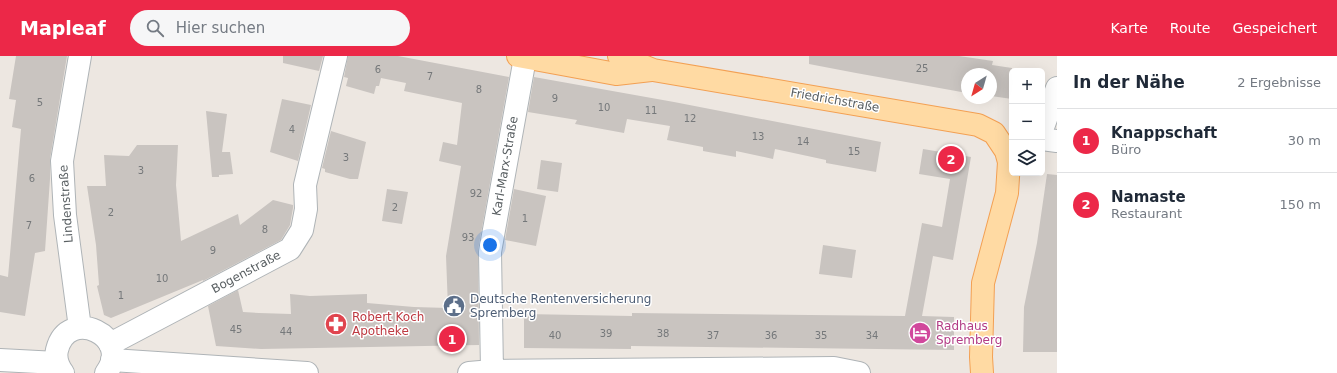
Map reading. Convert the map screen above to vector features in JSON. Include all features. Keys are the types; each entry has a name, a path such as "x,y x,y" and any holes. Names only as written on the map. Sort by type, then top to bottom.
{"main road":[{"name":"Friedrichstraße","path":"619,56 654,70 978,125 994,133 1009,150"},
{"name":"Friedrichstraße","path":"522,57 616,74 654,70"},
{"name":"Friedrichstraße","path":"982,373 983,283 1007,193 1009,162"}],"street":[{"name":"Lindenstraße","path":"80,56 62,161 65,215 80,328"},
{"name":"Bogenstraße","path":"109,359 290,249 302,230 306,209 305,185 336,56"},
{"name":"Karl-Marx-Straße","path":"492,371 490,252 522,57"},
{"path":"1045,122 1057,88"},
{"path":"1045,139 1057,141"},
{"path":"0,360 60,368 57,349 63,337 71,331 80,328 89,328 98,331 105,337 109,359 307,373"},
{"path":"468,373 492,371 834,368 859,373"}],"building":[{"path":"16,56 67,56 50,159 45,251 35,253 25,316 0,312 0,275 8,277 21,129 12,127 16,100 9,99"},
{"path":"283,56 323,56 319,71 283,63"},
{"path":"348,56 398,56 509,77 478,250 479,345 261,349 216,346 208,306 238,290 243,312 291,314 290,294 310,296 367,294 367,303 448,308 446,256 461,166 439,161 443,142 457,145 462,103 404,91 406,83 381,78 379,86 376,86 374,94 346,86 348,78 344,77"},
{"path":"809,56 959,56 993,61 992,65 1012,68 1009,68 1009,99 997,97 997,68 961,68 961,92 809,64"},
{"path":"534,77 674,102 881,142 876,172 826,163 826,160 775,149 773,159 736,151 736,157 703,151 703,147 667,140 670,126 627,119 624,133 575,124 577,120 528,112"},
{"path":"282,99 311,105 298,161 270,152"},
{"path":"206,111 227,114 222,152 230,152 233,174 212,177"},
{"path":"331,131 366,142 358,179 350,179 325,172 325,169 322,168"},
{"path":"137,145 178,145 176,185 181,241 238,214 240,225 273,200 293,205 293,208 290,225 281,240 203,281 111,318 104,315 97,286 99,285 96,245 87,186 106,186 104,155 129,156"},
{"path":"923,149 971,157 953,260 933,256 922,316 954,317 954,350 631,346 631,349 524,348 524,314 632,316 632,313 905,316 922,223 942,227 950,179 919,174"},
{"path":"541,160 562,163 558,192 537,189"},
{"path":"1047,174 1057,175 1057,352 1023,352 1024,307 1037,243"},
{"path":"387,189 408,192 402,224 382,221"},
{"path":"514,189 546,196 536,246 505,240"},
{"path":"823,245 856,250 852,278 819,274"}],"place":[{"name":"Namaste","path":"951,159"},
{"name":"Deutsche Rentenversicherung Spremberg","path":"454,306"},
{"name":"Robert Koch Apotheke","path":"336,324"},
{"name":"Radhaus Spremberg","path":"920,333"},
{"name":"Knappschaft","path":"452,339"}]}
